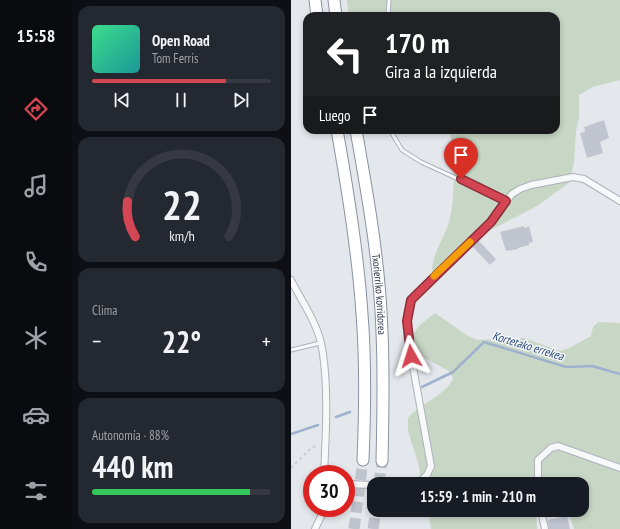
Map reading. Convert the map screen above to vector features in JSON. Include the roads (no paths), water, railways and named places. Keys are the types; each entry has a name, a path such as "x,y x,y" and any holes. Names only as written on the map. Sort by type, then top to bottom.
{"highway":[{"path":"315,0 316,12"},
{"path":"334,0 336,12"},
{"name":"Txorierriko korridorea","path":"338,134 352,219 362,314 365,385 363,460"},
{"name":"Txorierriko korridorea","path":"357,134 371,216 381,312 383,385 382,461"}],"street":[{"path":"425,477 431,466 411,356 407,321 408,308 411,300 491,222 512,194 531,185 573,177 584,179 620,201"},
{"path":"291,280 316,328 321,343 326,407 325,465"},
{"path":"538,477 538,460 551,448 558,446 620,468"},
{"path":"355,484 367,485"},
{"path":"315,529 321,517"},
{"path":"542,517 545,529"}],"lane":[{"path":"389,0 389,12"},
{"path":"392,134 402,150 421,162 506,201"},
{"path":"291,350 321,343"}],"waterway":[{"name":"Kortetako errekea","path":"422,387 453,372 484,342 566,367 592,366 620,374"},
{"name":"Kortetako errekea","path":"336,417 350,412"},
{"name":"Kortetako errekea","path":"291,434 318,425"}],"tunnel":[{"path":"354,529 363,460"},
{"path":"380,477 382,461"},
{"path":"373,529 375,517"}]}
